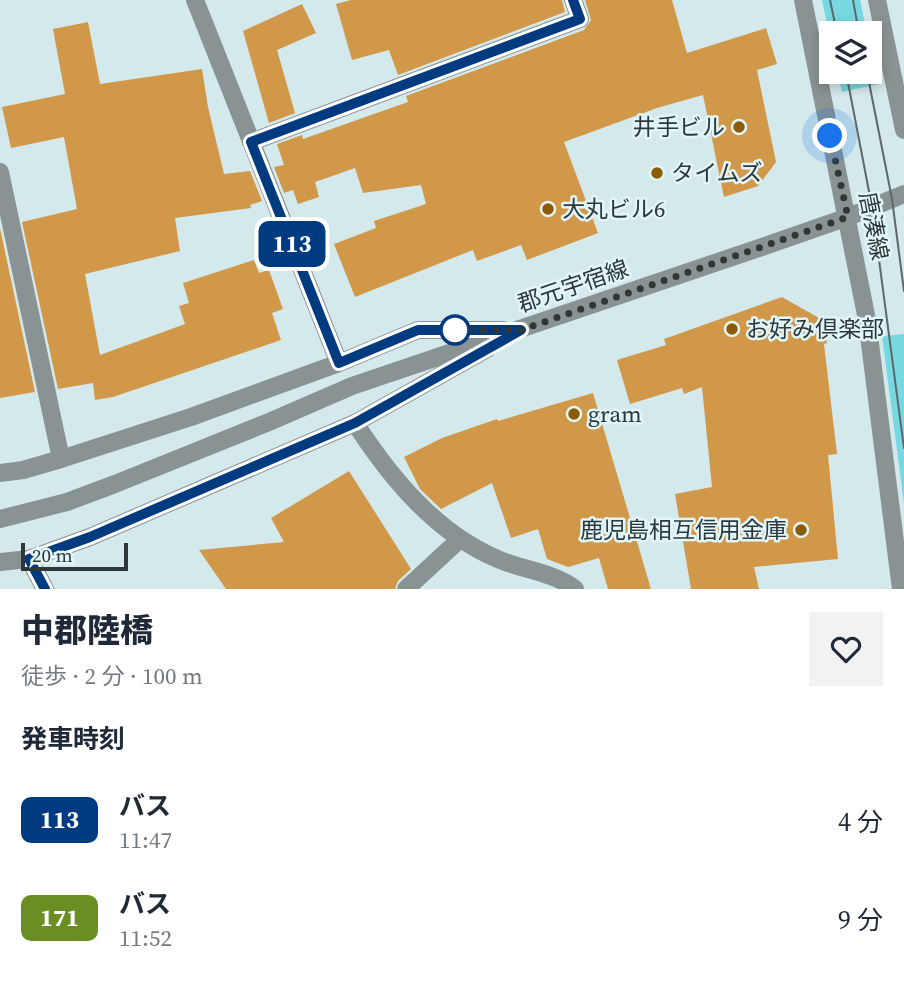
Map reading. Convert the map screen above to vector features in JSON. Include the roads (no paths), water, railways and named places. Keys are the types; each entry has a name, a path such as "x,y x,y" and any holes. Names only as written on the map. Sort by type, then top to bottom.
{"street":[{"path":"195,0 339,363"},
{"path":"251,142 580,19 573,0"},
{"name":"唐湊線","path":"803,0 867,320 901,589"},
{"path":"877,0 904,130"},
{"path":"0,172 61,459"},
{"name":"郡元宇宿線","path":"0,519 67,502 352,386 848,217 904,194"},
{"path":"0,473 23,470 191,418 339,363 418,330 521,330"},
{"path":"0,562 29,559 90,537 355,423 521,330"},
{"path":"355,423 406,493 459,540 501,561 543,574 575,589"},
{"path":"406,589 459,540"},
{"path":"29,559 45,589"}],"tram line":[{"path":"830,0 834,21"},
{"path":"853,0 857,21"},
{"path":"848,84 872,207 904,448"},
{"path":"869,84 892,199 904,291"}],"place":[{"name":"井手ビル","path":"739,127"},
{"name":"タイムズ","path":"657,173"},
{"name":"大丸ビル6","path":"548,209"},
{"name":"お好み倶楽部","path":"732,329"},
{"name":"gram","path":"574,414"},
{"name":"鹿児島相互信用金庫","path":"801,530"}]}
